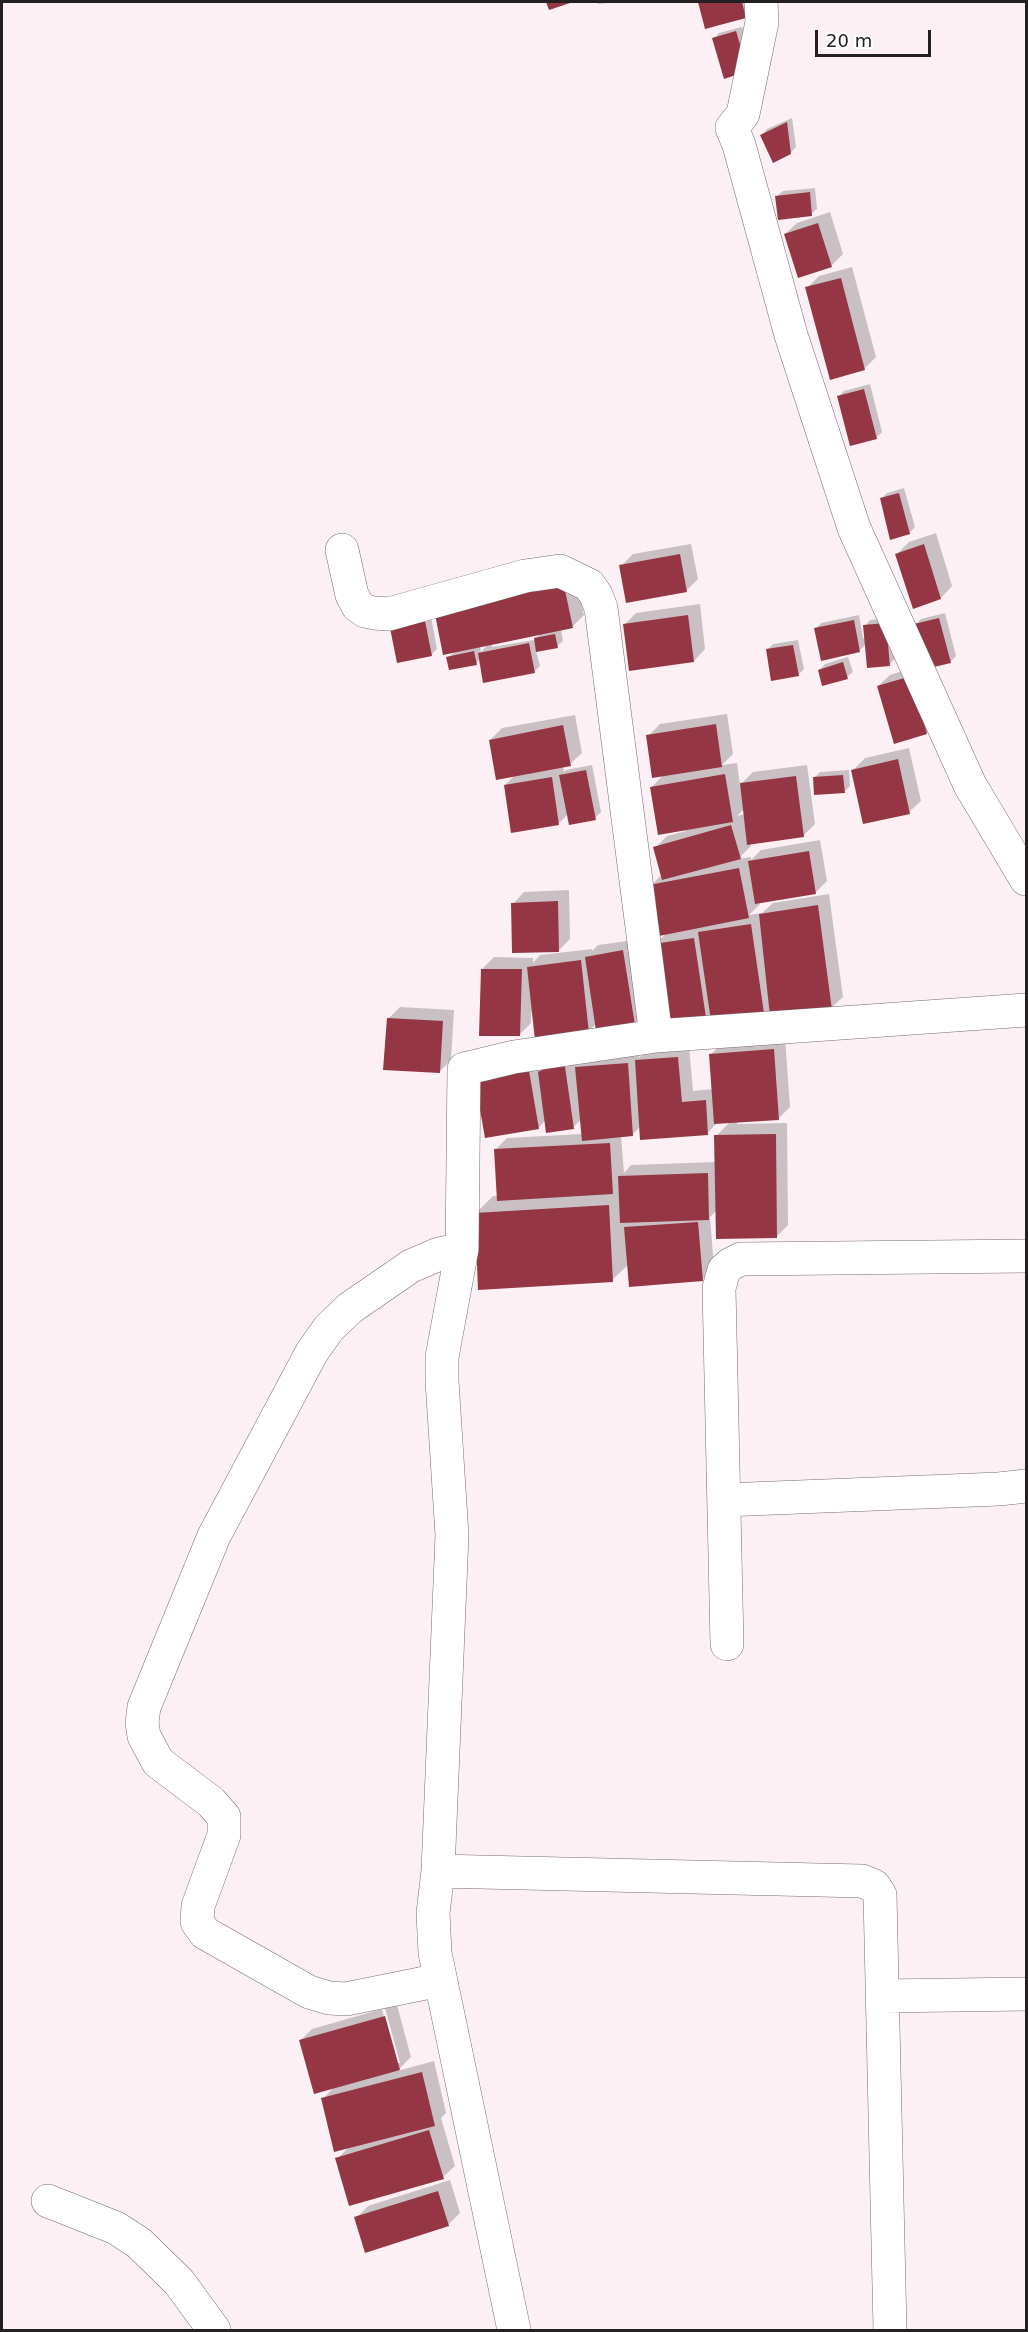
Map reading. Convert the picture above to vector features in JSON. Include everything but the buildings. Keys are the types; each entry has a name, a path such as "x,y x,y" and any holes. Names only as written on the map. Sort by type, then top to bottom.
{"street":[{"path":"761,2 762,22 743,114 732,128 739,145 791,335 854,528 970,785 1026,879"},
{"path":"342,550 352,596 358,606 374,613 388,614 525,576 560,572 589,585 596,595 601,608 656,1036"},
{"path":"514,2331 440,1980 435,1953 433,1912 438,1871 452,1536 442,1357 462,1250 464,1069 514,1057 656,1036 1026,1010"},
{"path":"440,1980 346,1999 329,1998 309,1992 205,1934 197,1922 198,1906 224,1835 224,1817 212,1802 158,1762 144,1736 142,1723 144,1707 214,1536 312,1352 329,1328 350,1308 411,1266 439,1254 462,1250"},
{"path":"727,1644 719,1288 724,1270 741,1259 1026,1256"},
{"path":"724,1500 1026,1486"},
{"path":"438,1871 862,1881 874,1886 880,1895 890,2331"},
{"path":"883,1996 1026,1994"},
{"path":"48,2201 116,2228 139,2243 179,2282 214,2331"}]}
